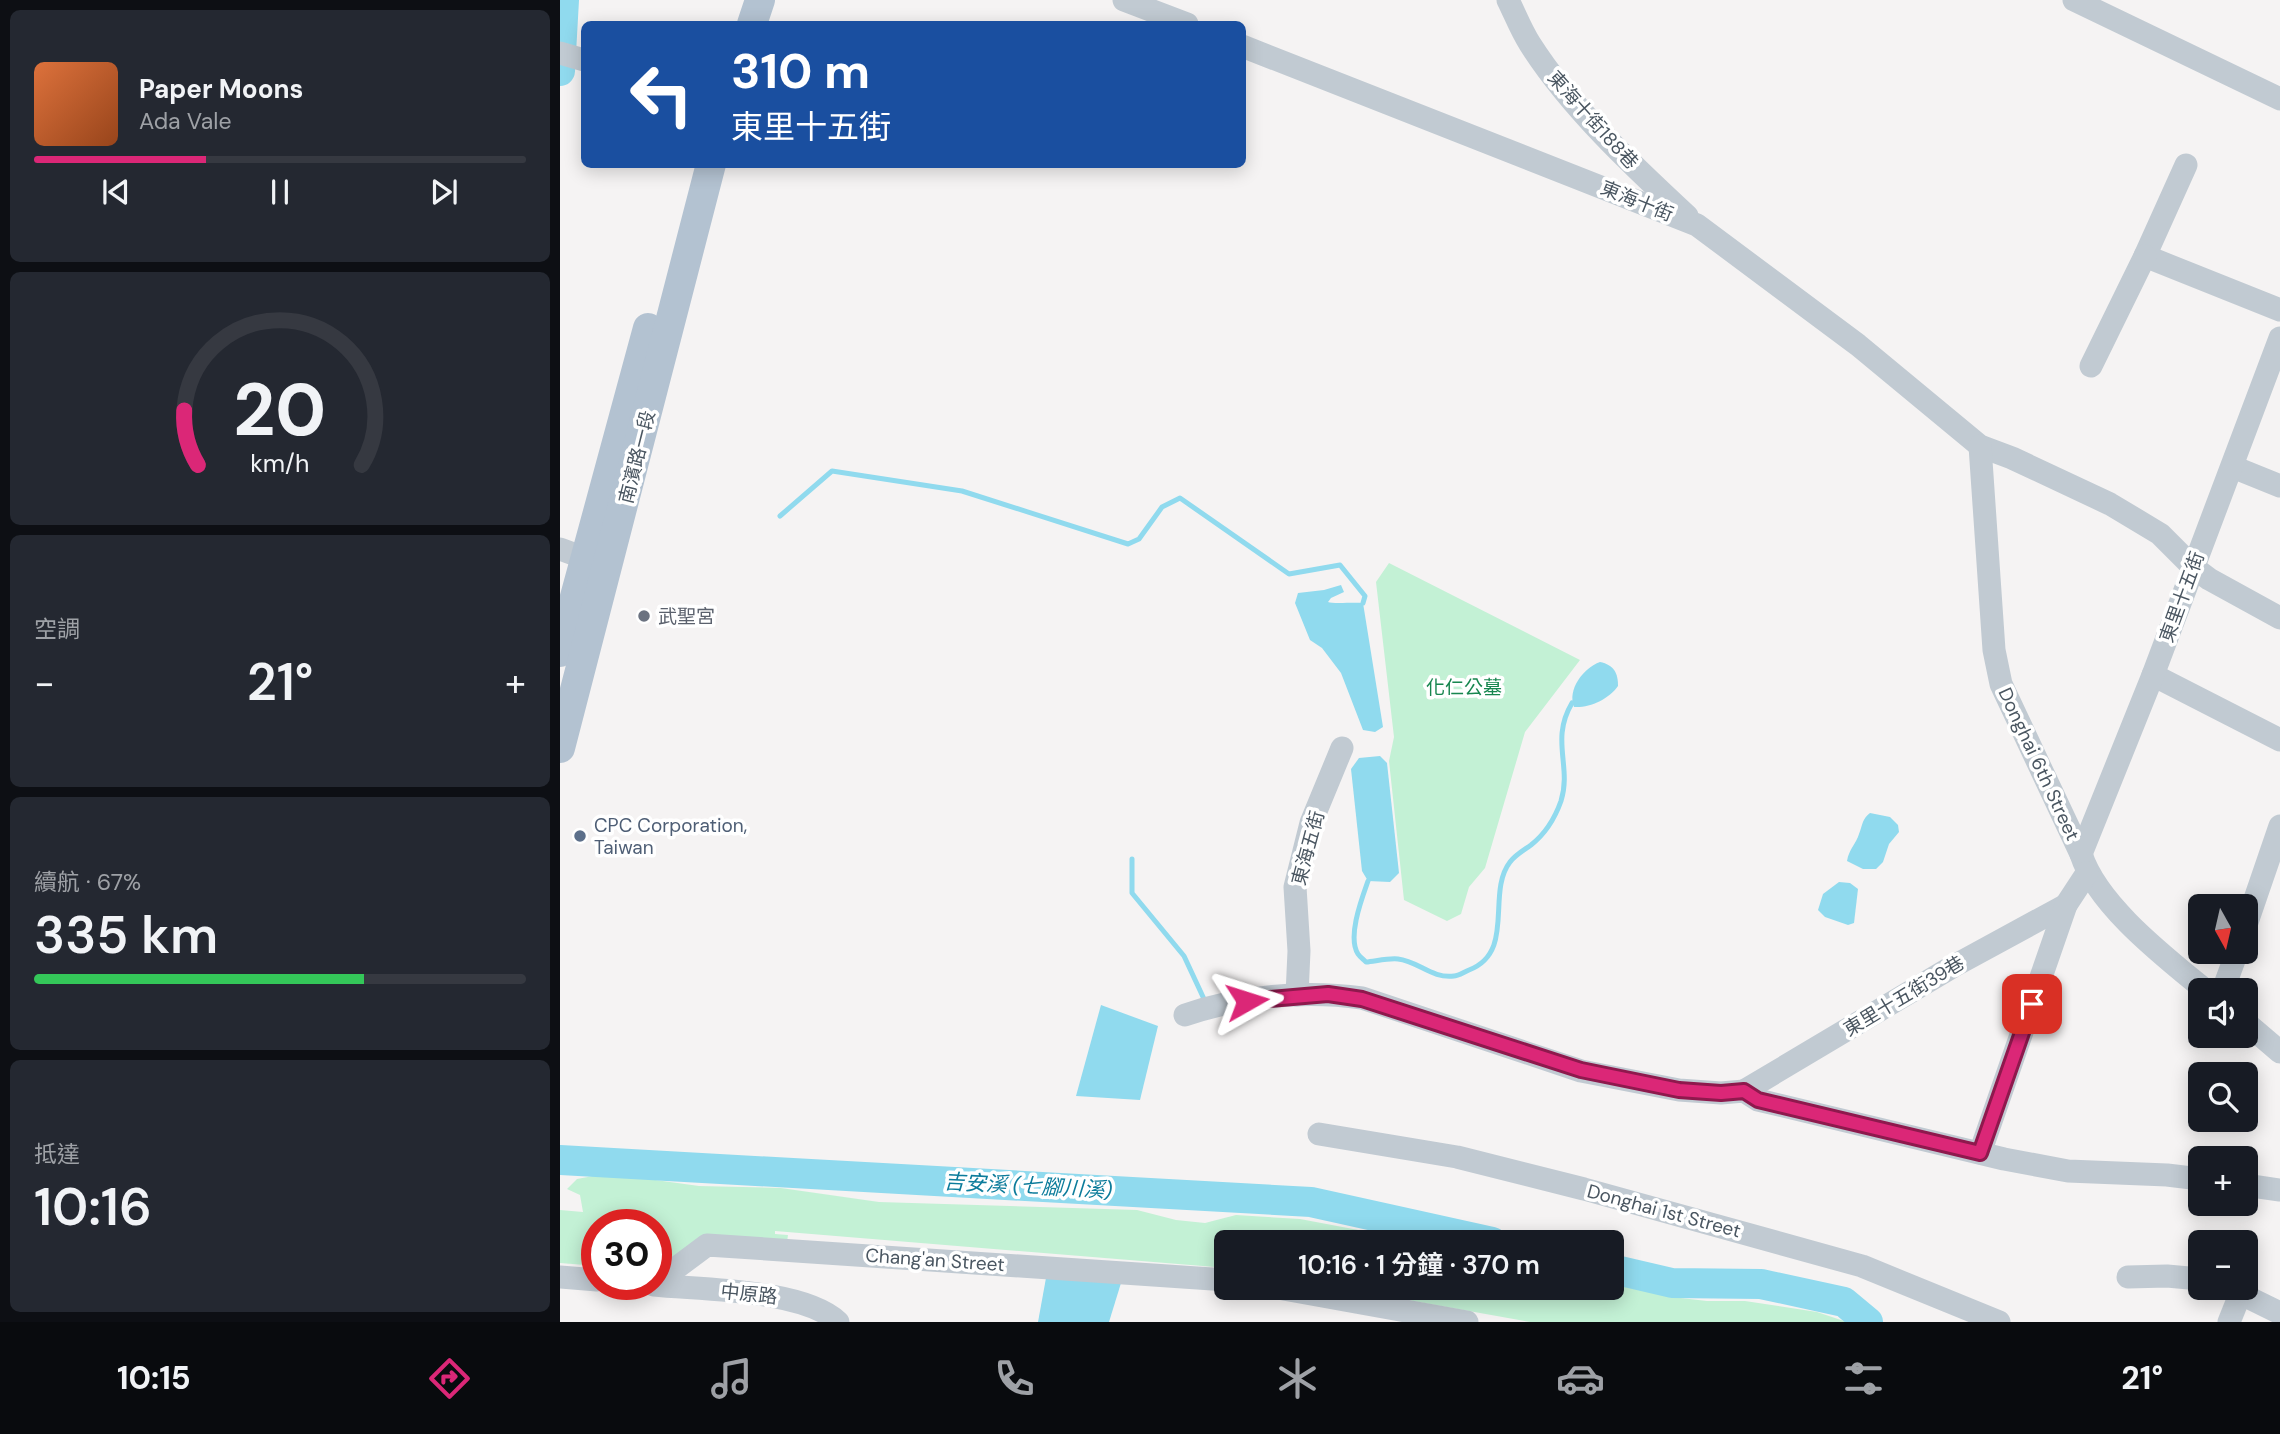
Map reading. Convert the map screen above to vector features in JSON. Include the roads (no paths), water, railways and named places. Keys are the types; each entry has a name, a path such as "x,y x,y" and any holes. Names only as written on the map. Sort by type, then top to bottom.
{"main road":[{"path":"733,21 738,0"},
{"path":"753,21 760,0"},
{"name":"南濱路一段","path":"560,652 691,168"},
{"name":"南濱路一段","path":"560,748 587,551 710,168"}],"street":[{"path":"1124,0 1178,21"},
{"name":"東海十街188巷","path":"1508,0 1528,42 1555,80 1630,163 1697,225"},
{"path":"2074,0 2280,99"},
{"name":"東海十街","path":"1246,49 1697,225 1858,345 1980,446 2110,504 2160,534 2209,579 2280,618"},
{"path":"560,53 581,59"},
{"path":"2091,366 2186,165"},
{"path":"2145,256 2280,310"},
{"name":"東里十五街","path":"1980,1153 2066,905 2084,864 2280,338"},
{"name":"Donghai 6th Street","path":"1980,446 1994,650 2001,684 2084,864 2139,935 2191,978"},
{"path":"2233,467 2280,486"},
{"path":"2153,676 2280,740"},
{"name":"東海五街","path":"1297,995 1299,951 1295,887 1311,823 1342,748"},
{"path":"2257,894 2280,826"},
{"name":"東里十五街39巷","path":"1744,1091 1952,967 2066,905"},
{"path":"1185,1015 1214,1005 1297,995 1328,994 1362,999 1581,1070 1629,1081 1693,1091 1744,1091 1758,1100 1980,1153 2068,1171 2188,1178"},
{"path":"2258,1025 2280,1029"},
{"path":"2258,1033 2280,1052"},
{"name":"Donghai 1st Street","path":"1319,1134 1457,1157 1850,1263 1999,1322"},
{"path":"2258,1187 2280,1190"},
{"name":"Chang'an Street","path":"672,1271 707,1245 1214,1279"},
{"path":"560,1277 581,1279"},
{"path":"2128,1277 2188,1278"},
{"name":"中原路","path":"672,1286 790,1298 827,1312 838,1322"},
{"path":"1345,1300 1467,1322"},
{"path":"2229,1322 2233,1300"},
{"path":"2255,1300 2280,1313"}],"water":[{"path":"1341,585 1344,592 1328,602 1363,603 1383,727 1375,732 1363,730 1341,673 1322,648 1310,640 1295,603 1298,593"},
{"path":"1600,662 1614,670 1618,686 1599,702 1574,707 1572,700 1578,680 1588,669"},
{"path":"1380,756 1387,763 1399,873 1390,882 1368,881 1362,871 1351,769 1359,758"},
{"path":"1870,813 1890,817 1898,825 1899,832 1889,844 1883,862 1876,869 1863,869 1847,861 1864,820"},
{"path":"1839,882 1850,883 1858,889 1854,923 1848,925 1825,917 1818,910 1823,894"},
{"path":"1101,1005 1158,1026 1140,1100 1076,1096"},
{"path":"1046,1278 1121,1283 1109,1322 1038,1322"}],"waterway":[{"path":"560,71 564,0"},
{"path":"780,516 832,471 962,491 1128,544 1139,539 1162,507 1180,498 1289,574 1340,565 1365,596 1363,603"},
{"path":"1368,881 1354,938 1358,954 1366,962 1405,960 1439,975 1456,976 1483,961 1492,950 1496,936 1503,875 1512,859 1545,831 1561,801 1564,788 1563,729 1572,703"},
{"path":"1132,859 1132,893 1184,956 1204,999"},
{"name":"吉安溪 (七腳川溪)","path":"560,1160 1311,1202 1438,1230"},
{"name":"吉安溪 (七腳川溪)","path":"1624,1272 1672,1283 1761,1284 1844,1302 1868,1322"}],"place":[{"name":"武聖宮","path":"644,616"},
{"name":"CPC Corporation, Taiwan","path":"580,836"}],"park label":[{"name":"化仁公墓","path":"1464,687"}]}
